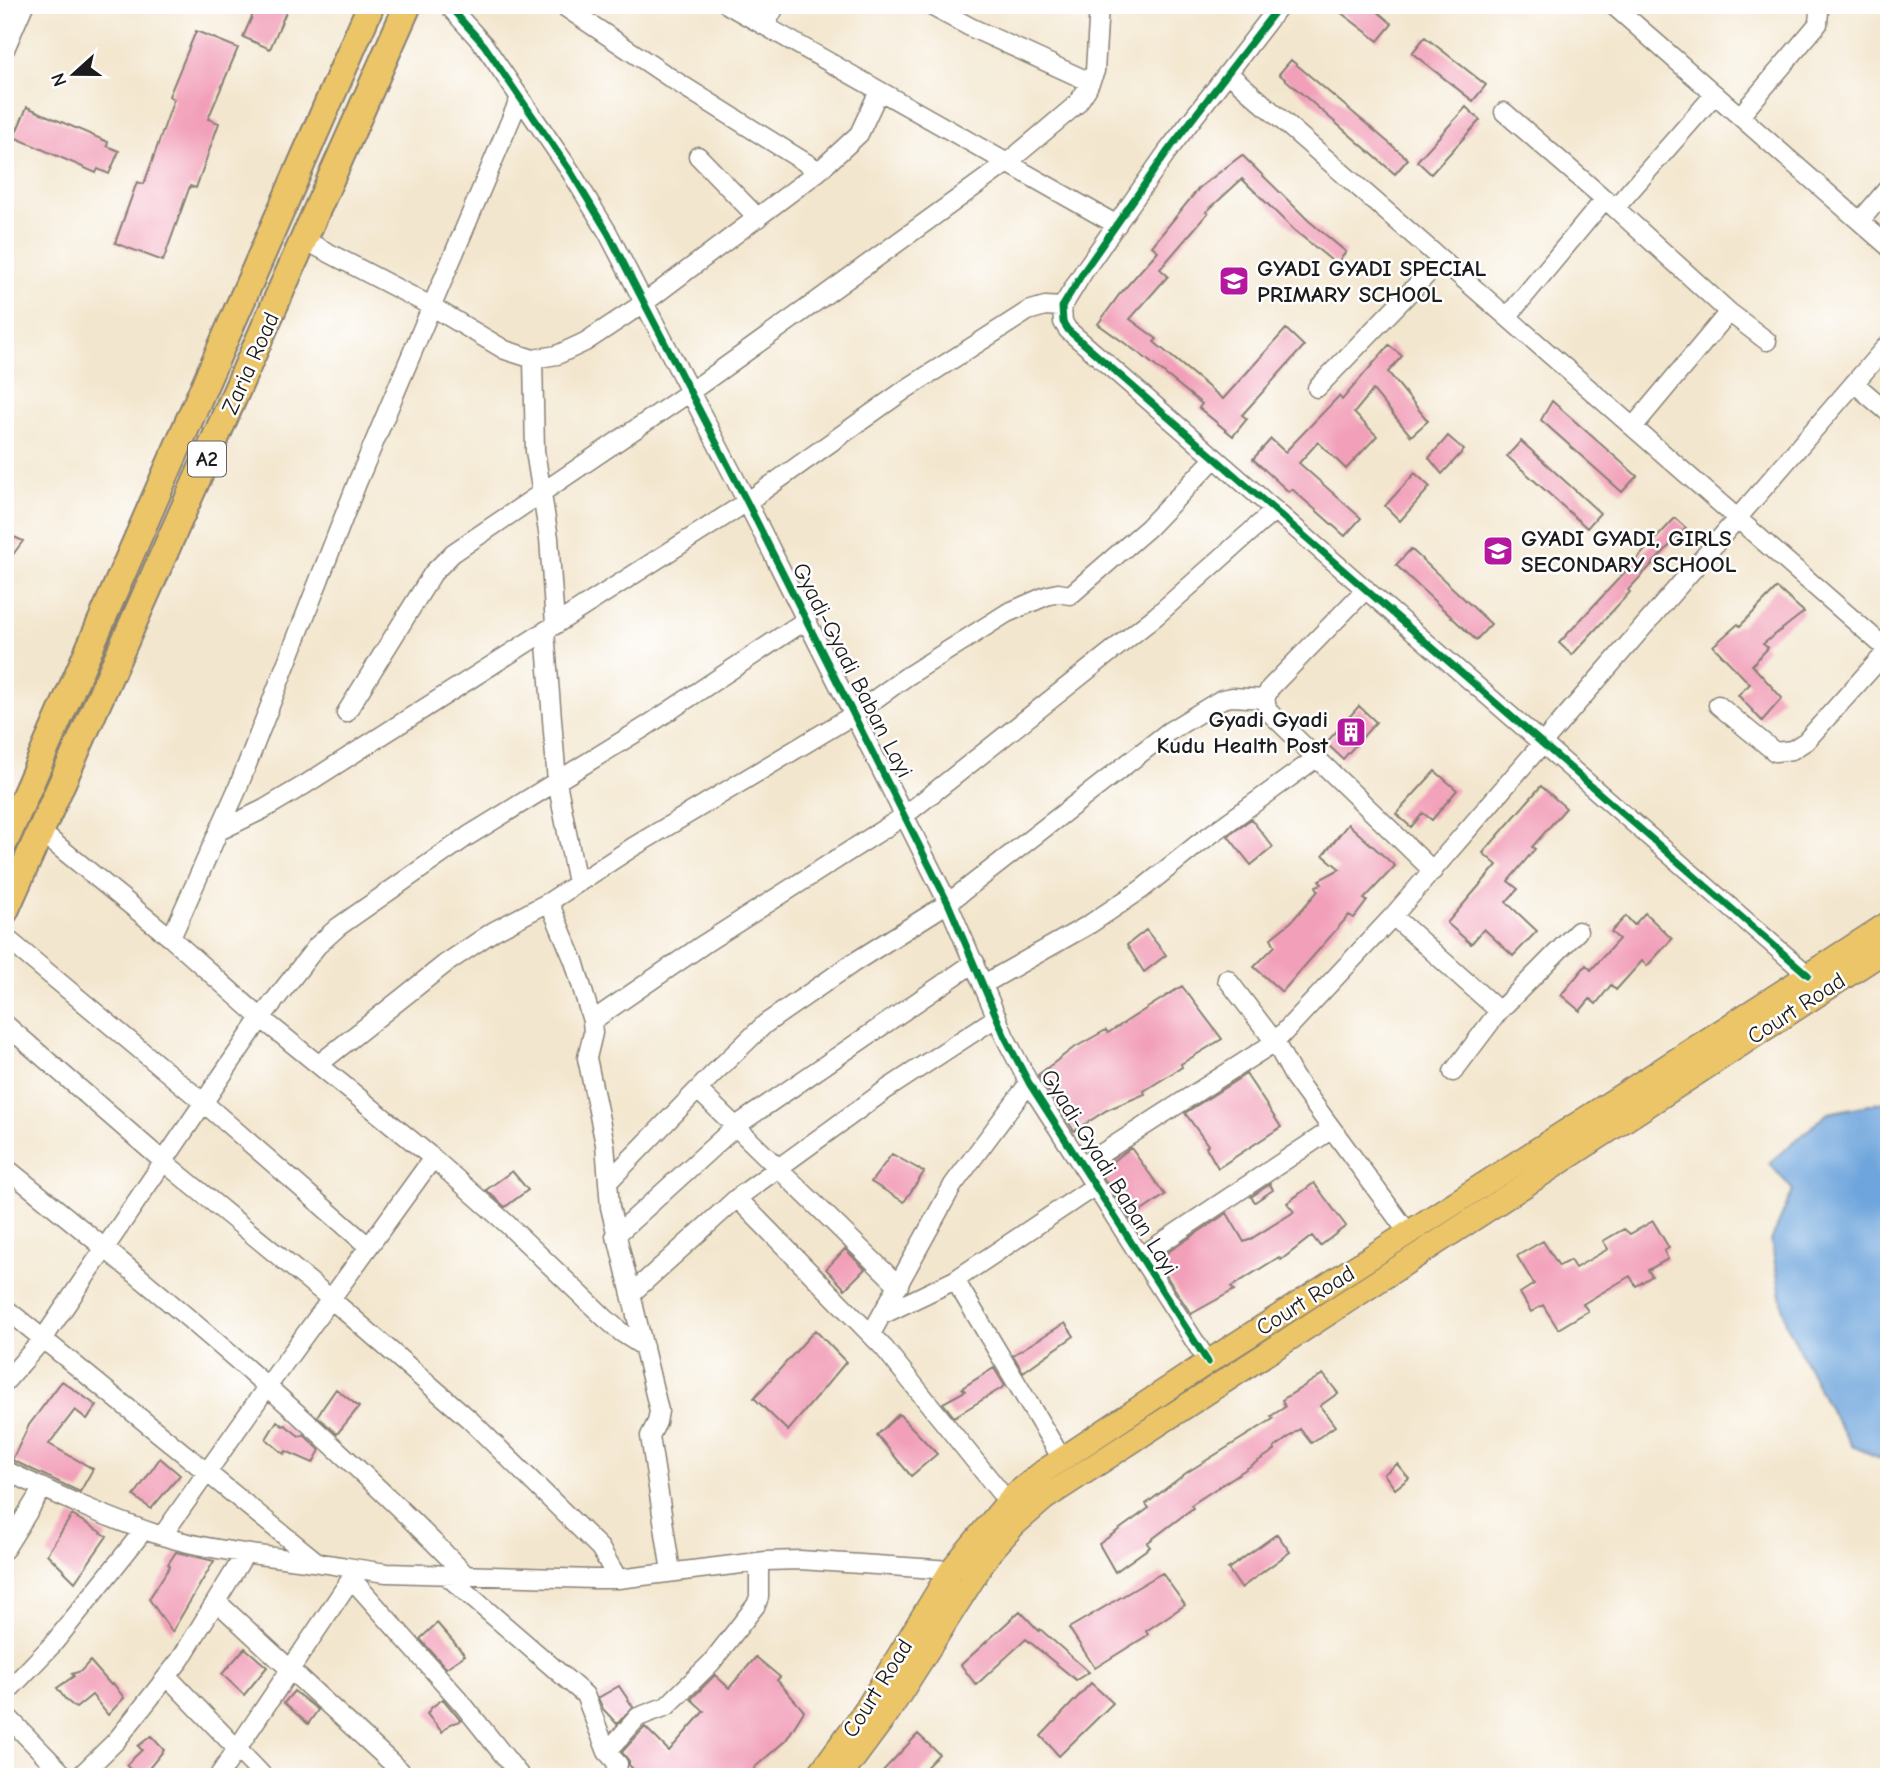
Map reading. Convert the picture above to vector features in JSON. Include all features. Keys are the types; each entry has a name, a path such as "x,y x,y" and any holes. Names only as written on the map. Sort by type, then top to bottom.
{"highway":[{"name":"Zaria Road","path":"5,841 371,5"},
{"name":"Zaria Road","path":"5,912 408,5"}],"main road":[{"name":"Court Road","path":"817,1777 866,1710 951,1570 1008,1502 1044,1471 1208,1362 1889,923"},
{"name":"Court Road","path":"840,1777 889,1711 990,1552 1014,1525 1045,1498 1889,948"}],"street":[{"path":"5,49 24,5"},
{"name":"Gyadi-Gyadi Baban Layi","path":"448,5 484,45 519,100 571,172 608,233 747,502 948,903 1029,1083 1208,1362"},
{"path":"562,5 669,77 819,171"},
{"path":"728,5 1116,225"},
{"path":"765,26 776,5"},
{"path":"929,5 972,29 1090,82"},
{"path":"346,712 433,573 463,545 690,392 1007,163 1077,104 1094,71 1099,5"},
{"path":"1280,5 1167,152 1116,225 1062,307 1063,322 1068,330 1808,975"},
{"path":"1614,5 1889,247"},
{"path":"1740,116 1818,24 1819,11 1816,5"},
{"path":"1228,73 1888,650 1806,741 1792,750 1775,752 1718,705"},
{"path":"304,240 431,306 505,350 533,359 556,355 585,342 643,303 819,171 859,134 879,91"},
{"path":"1507,317 1715,94"},
{"path":"171,938 219,831 357,483 519,100"},
{"path":"1504,112 1729,312 1767,341"},
{"path":"698,156 758,218"},
{"path":"1860,221 1889,187"},
{"path":"1317,388 1441,260"},
{"path":"219,831 306,784 747,502 906,389 1027,312 1045,306 1062,307"},
{"path":"1633,427 1729,312"},
{"path":"1082,1166 1275,1042 1433,871 1889,343"},
{"path":"533,359 535,451 549,538 557,782 577,883"},
{"path":"1854,383 1889,413"},
{"path":"319,1064 445,964 494,931 549,902 633,847 853,715 906,677 1007,613 1046,596 1058,593 1070,595 1148,528 1215,458"},
{"path":"592,1021 694,951 904,816 1147,624 1275,510"},
{"path":"1366,589 1270,688 1265,699 1268,712 1433,871"},
{"path":"5,1382 43,1339 261,1018 317,946 338,927 468,836 557,782 806,620"},
{"path":"609,1181 765,1024 853,963 948,903 1168,732 1222,699 1265,699"},
{"path":"984,984 1090,924 1142,889 1199,843 1315,759"},
{"path":"42,833 171,938 261,1018 433,1158 507,1223 605,1318 644,1347"},
{"path":"549,902 574,961 592,1021 593,1033 587,1058 605,1144 610,1207 659,1411 650,1436 671,1572"},
{"path":"1393,916 1499,1011"},
{"path":"1453,1072 1499,1011 1578,931"},
{"path":"5,937 204,1103 368,1246"},
{"path":"615,1236 736,1126 975,962"},
{"path":"1227,979 1275,1042 1294,1077 1409,1234"},
{"path":"632,1293 737,1198 887,1089 998,1017"},
{"path":"5,1024 470,1420 600,1548 618,1578"},
{"path":"871,1334 954,1185 1029,1083"},
{"path":"698,1090 899,1286"},
{"path":"1140,1257 1332,1129"},
{"path":"162,1536 433,1158"},
{"path":"5,1167 105,1247 341,1451 466,1576"},
{"path":"882,1315 955,1280 1095,1186"},
{"path":"737,1198 871,1334 923,1394 1008,1502"},
{"path":"955,1280 1062,1459"},
{"path":"5,1308 317,1562"},
{"path":"5,1470 162,1536 245,1554 317,1562 354,1574 618,1578 800,1560 951,1570"},
{"path":"5,1549 43,1488"},
{"path":"5,1694 62,1634 144,1530"},
{"path":"79,1777 116,1741 180,1660 245,1554"},
{"path":"607,1752 638,1717 667,1706 711,1663 758,1601 759,1562"},
{"path":"218,1777 354,1574"},
{"path":"354,1574 521,1777"},
{"path":"446,1575 585,1695 607,1752 618,1764 614,1777"},
{"path":"216,1601 407,1777"},
{"path":"167,1676 264,1777"},
{"path":"5,1714 66,1777"}],"water":[{"path":"1889,1101 1889,1462 1852,1446 1826,1404 1786,1323 1771,1241 1793,1190 1769,1163 1828,1113"}],"building":[{"path":"257,5 289,5 270,49 243,37"},
{"path":"1331,5 1370,5 1392,24 1378,41"},
{"path":"196,31 238,48 208,119 219,123 196,188 190,186 163,261 115,243 137,182 144,184 174,99 169,96"},
{"path":"1425,37 1486,85 1473,101 1412,53"},
{"path":"1291,60 1408,159 1395,174 1279,74"},
{"path":"27,107 108,142 107,146 119,151 109,174 98,169 96,173 14,137"},
{"path":"1466,107 1480,120 1431,174 1417,161"},
{"path":"1242,155 1309,221 1346,252 1336,264 1294,230 1242,179 1206,212 1208,213 1160,269 1168,276 1130,319 1157,339 1154,342 1223,399 1286,329 1304,346 1242,415 1247,419 1233,436 1199,408 1202,404 1098,324 1119,295 1158,251 1152,246 1199,188"},
{"path":"1389,345 1402,356 1388,372 1428,421 1411,436 1373,390 1354,413 1377,436 1346,469 1318,442 1299,463 1361,518 1345,536 1292,489 1289,492 1253,459 1271,439 1285,452 1339,396 1342,400"},
{"path":"1552,401 1637,476 1622,492 1541,420"},
{"path":"1448,436 1464,450 1442,474 1429,458"},
{"path":"1521,441 1600,513 1587,528 1507,456"},
{"path":"1415,473 1430,487 1400,521 1385,506"},
{"path":"1675,518 1686,528 1572,655 1559,643"},
{"path":"5,533 23,541 5,565"},
{"path":"1411,549 1491,624 1476,640 1396,565"},
{"path":"1777,588 1804,612 1763,644 1768,648 1752,665 1782,698 1762,721 1738,695 1750,684 1713,646 1738,624 1740,626"},
{"name":"Gyadi Gyadi Kudu Health Post","path":"1359,706 1376,722 1343,759 1326,743"},
{"path":"1435,771 1457,790 1432,820 1423,813 1411,827 1396,814"},
{"path":"1541,786 1566,808 1532,847 1535,849 1508,881 1518,889 1506,902 1537,931 1513,956 1484,929 1471,944 1447,923 1497,865 1483,853"},
{"path":"1251,819 1273,847 1251,865 1228,836"},
{"path":"1348,824 1395,866 1364,899 1367,901 1354,918 1349,915 1282,992 1254,967 1275,946 1271,938 1291,922 1318,891 1316,886 1322,884 1319,880 1340,869 1323,855"},
{"path":"1645,913 1672,939 1647,966 1642,961 1616,990 1611,985 1596,1004 1590,999 1580,1011 1561,995 1586,965 1591,970 1619,939 1611,932 1626,916 1634,925"},
{"path":"1146,930 1166,955 1144,972 1127,945"},
{"path":"1182,986 1222,1039 1181,1064 1182,1067 1144,1091 1145,1094 1107,1110 1074,1131 1038,1075 1072,1049 1106,1030 1108,1033"},
{"path":"1246,1074 1281,1127 1218,1168 1206,1147 1208,1145 1185,1113"},
{"path":"1131,1148 1165,1195 1130,1219 1099,1171"},
{"path":"892,1154 924,1172 904,1202 871,1182"},
{"path":"512,1171 528,1190 505,1207 486,1190"},
{"path":"1314,1183 1346,1226 1320,1246 1312,1236 1281,1260 1279,1257 1231,1287 1234,1290 1191,1314 1156,1260 1227,1213 1244,1242 1249,1240 1294,1212 1287,1203"},
{"path":"1270,1184 1273,1190 1255,1202 1251,1197"},
{"path":"1653,1221 1669,1248 1664,1251 1668,1259 1648,1270 1652,1276 1636,1286 1630,1276 1583,1304 1588,1311 1558,1329 1543,1305 1531,1312 1520,1293 1534,1284 1517,1256 1543,1241 1559,1266 1570,1260 1575,1268 1608,1249 1603,1241 1624,1229 1630,1234"},
{"path":"845,1249 865,1269 845,1289 826,1269"},
{"path":"1065,1323 1074,1336 1023,1372 1013,1355"},
{"path":"815,1330 846,1362 788,1431 754,1398"},
{"path":"994,1368 1005,1386 954,1417 943,1403 965,1391 962,1388"},
{"path":"1323,1374 1338,1393 1320,1406 1335,1426 1311,1443 1300,1429 1274,1448 1275,1450 1191,1505 1193,1508 1147,1543 1150,1547 1115,1572 1099,1544 1149,1508 1146,1504 1186,1473 1273,1419 1271,1416 1285,1407 1282,1400"},
{"path":"62,1381 97,1406 87,1419 75,1410 49,1444 93,1469 80,1492 12,1460 29,1425"},
{"path":"336,1389 359,1407 337,1434 317,1416"},
{"path":"899,1414 937,1454 911,1476 877,1435"},
{"path":"277,1421 299,1436 304,1435 320,1450 313,1463 286,1451 284,1454 266,1439"},
{"path":"160,1458 180,1475 151,1509 134,1496"},
{"path":"1397,1464 1409,1478 1395,1489 1384,1474"},
{"path":"72,1515 107,1536 75,1582 47,1554"},
{"path":"1277,1534 1290,1552 1241,1588 1228,1569"},
{"path":"176,1552 214,1561 172,1632 149,1599"},
{"path":"1162,1573 1185,1605 1146,1631 1148,1635 1095,1668 1069,1628"},
{"path":"1020,1611 1039,1631 1040,1629 1089,1672 1076,1680 1026,1639 976,1685 961,1665"},
{"path":"437,1623 465,1655 446,1668 420,1639"},
{"path":"245,1648 267,1667 244,1695 222,1674"},
{"path":"756,1657 780,1677 777,1680 804,1711 786,1740 754,1768 756,1770 750,1777 641,1777 629,1765 622,1752 645,1727 669,1751 704,1711 691,1699 715,1675 729,1688"},
{"path":"90,1661 124,1698 108,1715 92,1695 76,1708 57,1688"},
{"path":"1091,1683 1113,1703 1059,1756 1041,1736"},
{"path":"619,1686 633,1707 617,1724 603,1709 598,1698"},
{"path":"294,1691 318,1710 308,1724 284,1703"},
{"path":"443,1699 461,1721 450,1724 442,1732 427,1714"},
{"path":"918,1734 939,1754 917,1777 877,1777"},
{"path":"151,1736 164,1750 142,1777 137,1777 126,1765 142,1750 138,1746"}],"cycle path":[{"path":"448,5 484,45 571,172 608,233 747,502 948,903 1005,1037 1029,1083 1208,1362"},
{"path":"1280,5 1167,152 1084,271 1062,307 1063,322 1068,330 1808,975"}],"place":[{"name":"GYADI GYADI SPECIAL PRIMARY SCHOOL","path":"1234,281"},
{"name":"GYADI GYADI, GIRLS SECONDARY SCHOOL","path":"1498,551"},
{"name":"Gyadi Gyadi Kudu Health Post","path":"1351,732"}]}
